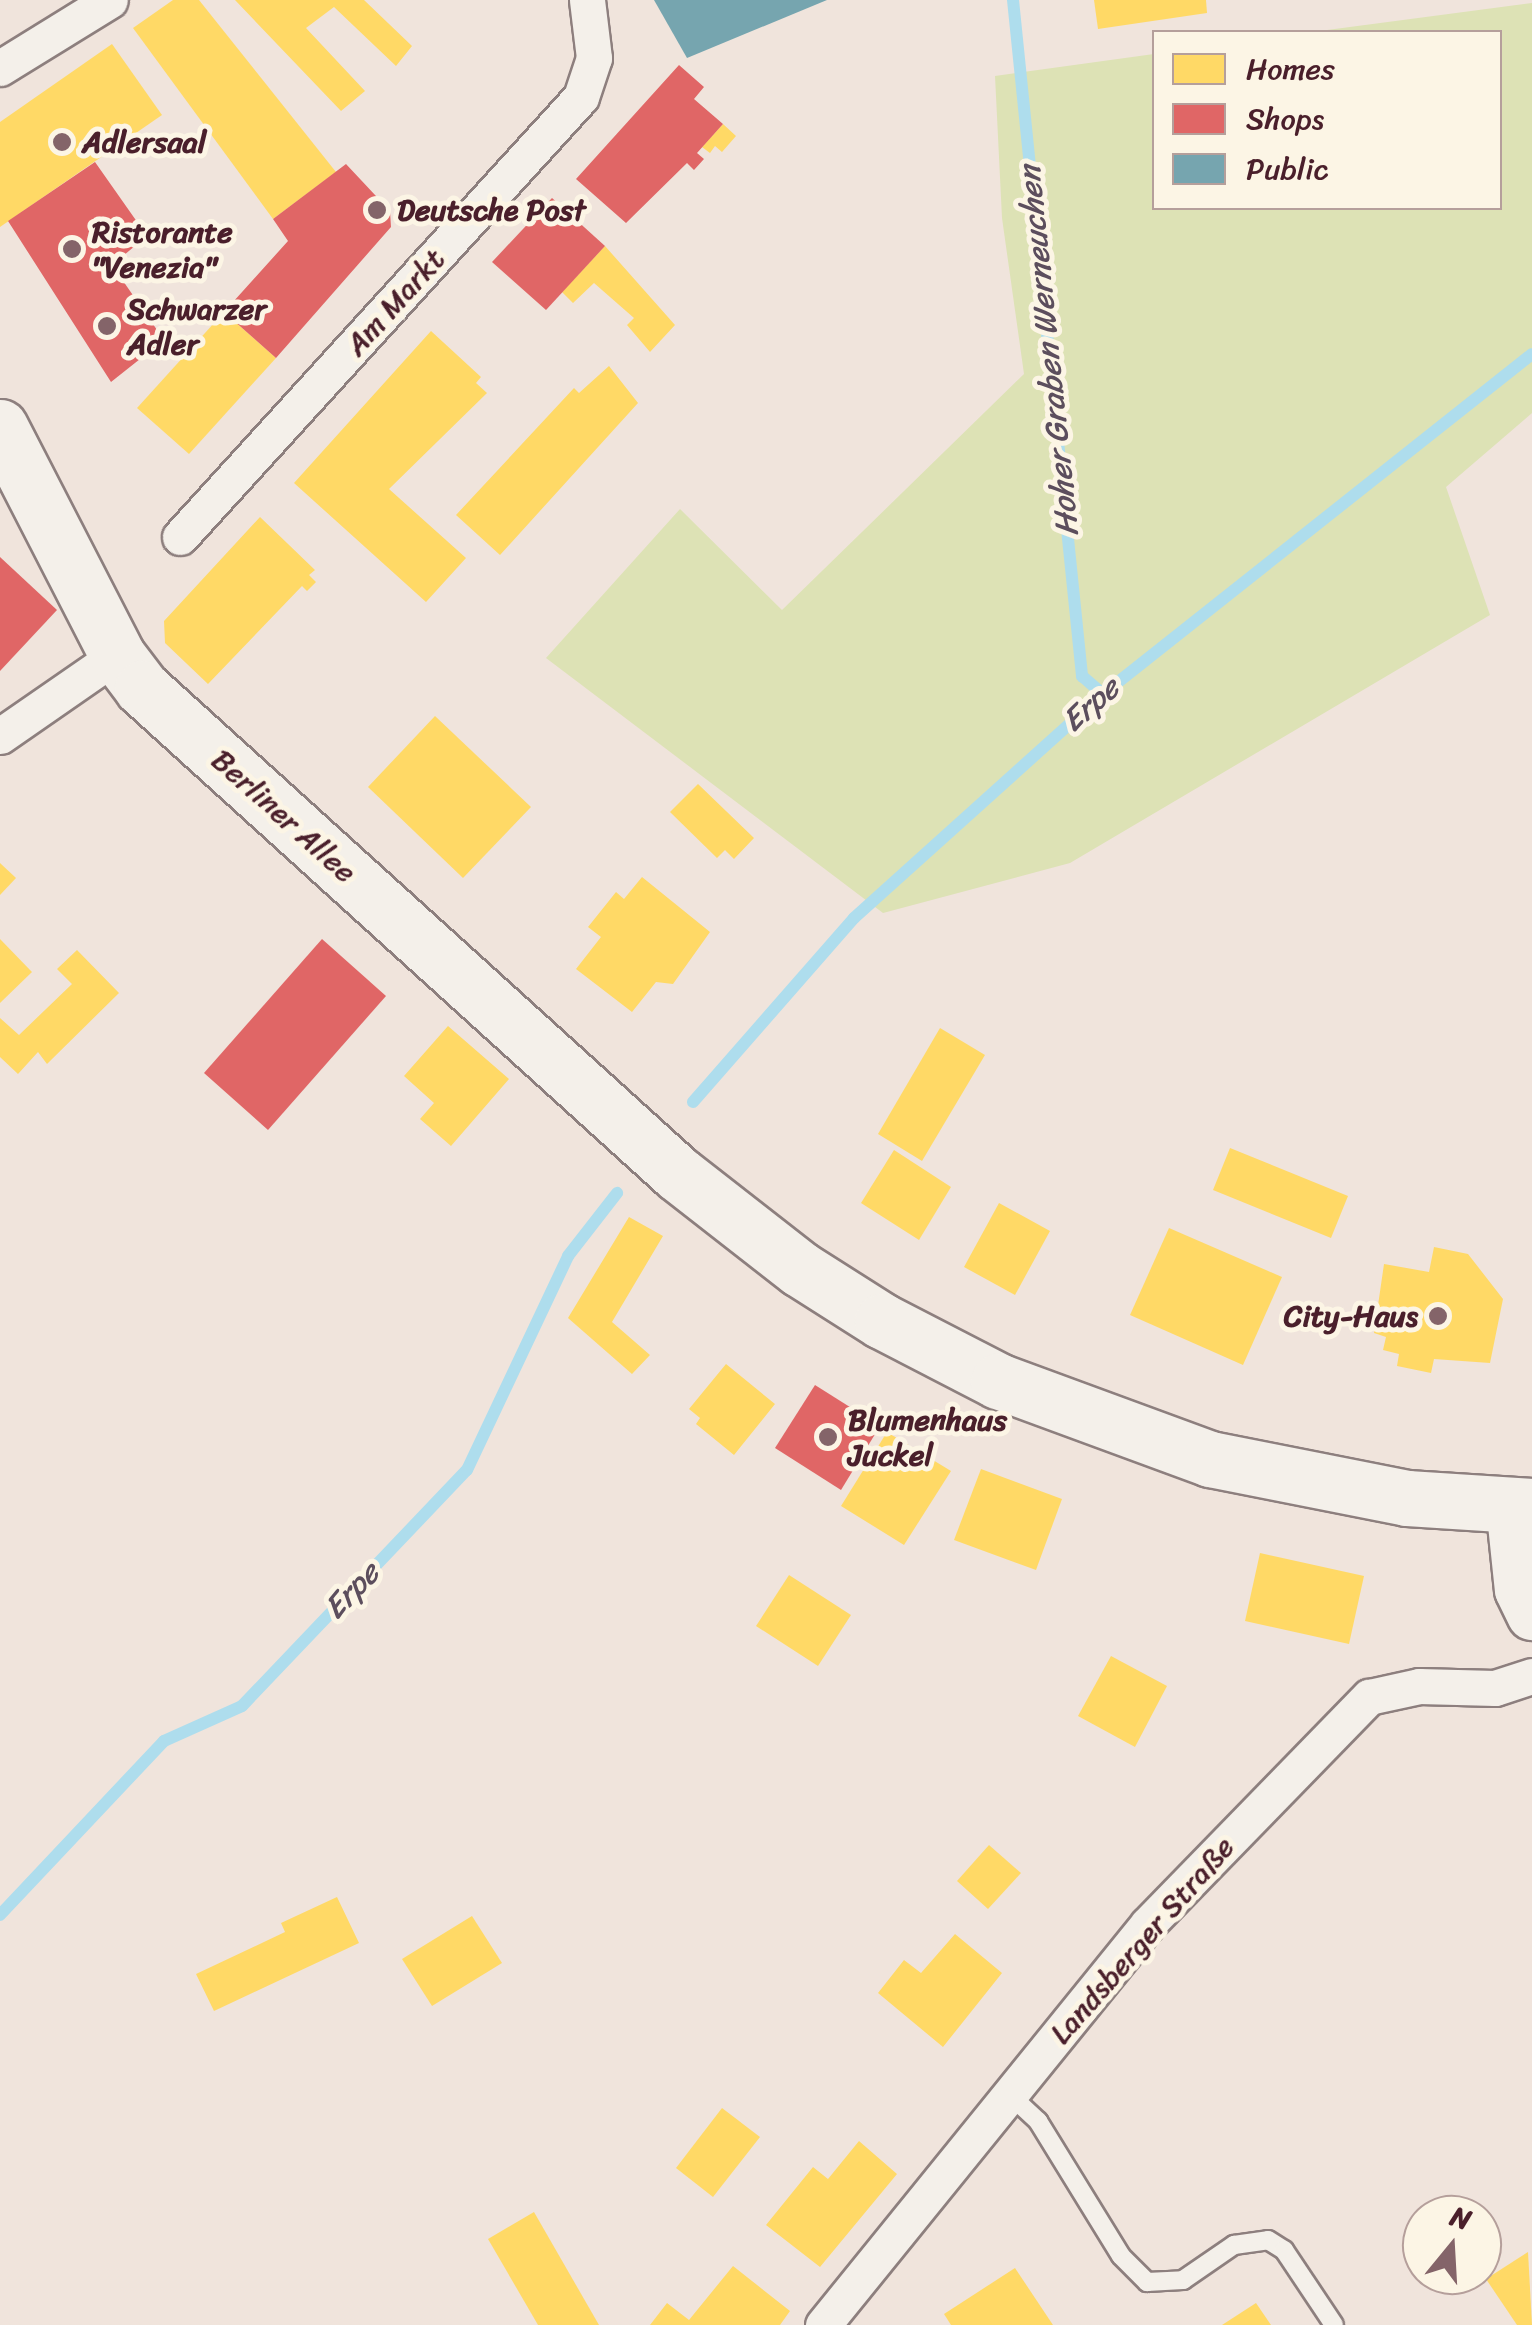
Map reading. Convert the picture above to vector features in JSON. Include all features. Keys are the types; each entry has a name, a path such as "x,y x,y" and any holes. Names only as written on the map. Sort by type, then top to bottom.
{"main road":[{"name":"Berliner Allee","path":"0,427 118,656 169,714 647,1145 816,1279 882,1321 1031,1396 1244,1468 1407,1498 1522,1505"},
{"path":"1522,1505 1520,1590 1532,1614"}],"street":[{"path":"0,68 110,0"},
{"name":"Am Markt","path":"180,537 582,97 594,58 587,0"},
{"path":"0,736 118,656"},
{"name":"Landsberger Straße","path":"824,2325 1148,1924 1368,1697 1418,1686 1495,1688 1532,1676"}],"lane":[{"path":"1009,2094 1038,2120 1121,2256 1147,2282 1183,2280 1234,2246 1268,2240 1284,2250 1334,2325"}],"green space":[{"path":"1532,3 1532,413 1446,487 1490,615 1070,863 883,913 546,658 680,509 782,610 1024,374 1002,218 995,76 1152,54 1152,210 1502,210 1502,30 1327,30"}],"building: Homes":[{"path":"173,0 199,0 336,172 273,219 133,28"},
{"path":"235,0 364,0 412,46 396,66 334,7 306,28 365,91 341,111"},
{"path":"1094,0 1206,0 1207,13 1098,29"},
{"name":"Adlersaal","path":"112,44 162,115 0,227 0,122"},
{"path":"723,124 736,136 722,152 715,146 710,153 702,147"},
{"path":"605,246 675,325 650,352 627,325 634,318 594,283 573,303 562,292"},
{"path":"224,312 276,358 189,454 137,408"},
{"path":"431,331 481,377 476,383 487,393 389,489 466,558 426,602 294,483"},
{"path":"609,366 638,403 500,555 456,515 574,388 579,393"},
{"path":"260,517 315,570 309,575 316,582 307,591 302,586 208,684 165,643 164,621"},
{"path":"435,716 531,807 463,878 368,787"},
{"path":"698,784 754,838 734,859 725,850 717,858 670,812"},
{"path":"0,863 16,878 0,895"},
{"path":"642,877 710,932 673,984 656,982 632,1012 576,969 601,937 588,927 616,892 624,899"},
{"path":"0,939 32,972 0,1003"},
{"path":"77,950 119,993 47,1064 38,1052 18,1074 0,1057 0,1018 19,1035 72,984 57,969"},
{"path":"448,1026 509,1079 451,1146 420,1119 434,1103 404,1076"},
{"path":"940,1028 985,1055 922,1161 878,1134"},
{"path":"1230,1148 1348,1196 1331,1238 1213,1190"},
{"path":"894,1150 951,1187 919,1240 861,1203"},
{"path":"999,1203 1050,1231 1015,1295 964,1267"},
{"path":"629,1217 663,1236 612,1322 650,1355 632,1374 568,1318"},
{"path":"1169,1228 1282,1277 1243,1365 1130,1315"},
{"name":"City-Haus","path":"1434,1247 1468,1254 1503,1299 1490,1363 1434,1359 1431,1373 1397,1366 1399,1354 1383,1350 1386,1337 1374,1333 1384,1264 1429,1272"},
{"path":"726,1364 775,1404 734,1455 696,1424 700,1418 689,1409"},
{"path":"887,1432 951,1471 904,1545 841,1506"},
{"path":"981,1469 1062,1499 1036,1570 954,1540"},
{"path":"1260,1553 1364,1576 1349,1644 1245,1621"},
{"path":"789,1575 851,1615 818,1666 756,1626"},
{"path":"1111,1656 1167,1686 1135,1747 1078,1716"},
{"path":"989,1845 1021,1873 988,1909 957,1881"},
{"path":"337,1897 359,1943 214,2011 196,1974 285,1932 281,1923"},
{"path":"472,1916 502,1963 432,2006 402,1959"},
{"path":"955,1934 1002,1973 943,2047 878,1993 904,1960 921,1973"},
{"path":"722,2108 760,2137 713,2197 676,2168"},
{"path":"859,2141 897,2174 820,2267 766,2225 813,2167 828,2179"},
{"path":"534,2212 599,2325 538,2325 488,2239"},
{"path":"1528,2252 1532,2325 1517,2325 1497,2295 1502,2295 1502,2269"},
{"path":"733,2266 790,2311 780,2325 650,2325 667,2303 689,2320"},
{"path":"1015,2268 1053,2325 951,2325 944,2314"},
{"path":"1256,2303 1271,2325 1222,2325"}],"building: Shops":[{"path":"679,65 704,87 694,99 723,124 697,153 704,159 694,170 687,163 626,223 576,179"},
{"path":"95,162 147,236 112,265 164,340 111,382 8,221"},
{"path":"346,164 390,211 391,227 276,358 224,312 288,241 273,219"},
{"path":"552,198 605,246 546,310 492,262"},
{"path":"0,557 57,610 0,671"},
{"path":"322,939 386,996 268,1130 204,1073"},
{"name":"Blumenhaus Juckel","path":"815,1385 880,1426 841,1490 775,1448"}],"building: Public":[{"path":"654,0 827,0 687,58"}],"waterway":[{"name":"Hoher Graben Werneuchen","path":"1013,0 1082,676 1103,694"},
{"name":"Erpe","path":"693,1102 854,918 1103,694 1532,354"},
{"name":"Erpe","path":"0,1915 164,1741 242,1706 467,1470 568,1256 617,1193"}],"place":[{"name":"Adlersaal","path":"62,142"},
{"name":"Deutsche Post","path":"377,210"},
{"name":"Ristorante \"Venezia\"","path":"72,249"},
{"name":"Schwarzer Adler","path":"107,326"},
{"name":"City-Haus","path":"1438,1316"},
{"name":"Blumenhaus Juckel","path":"828,1437"}]}
